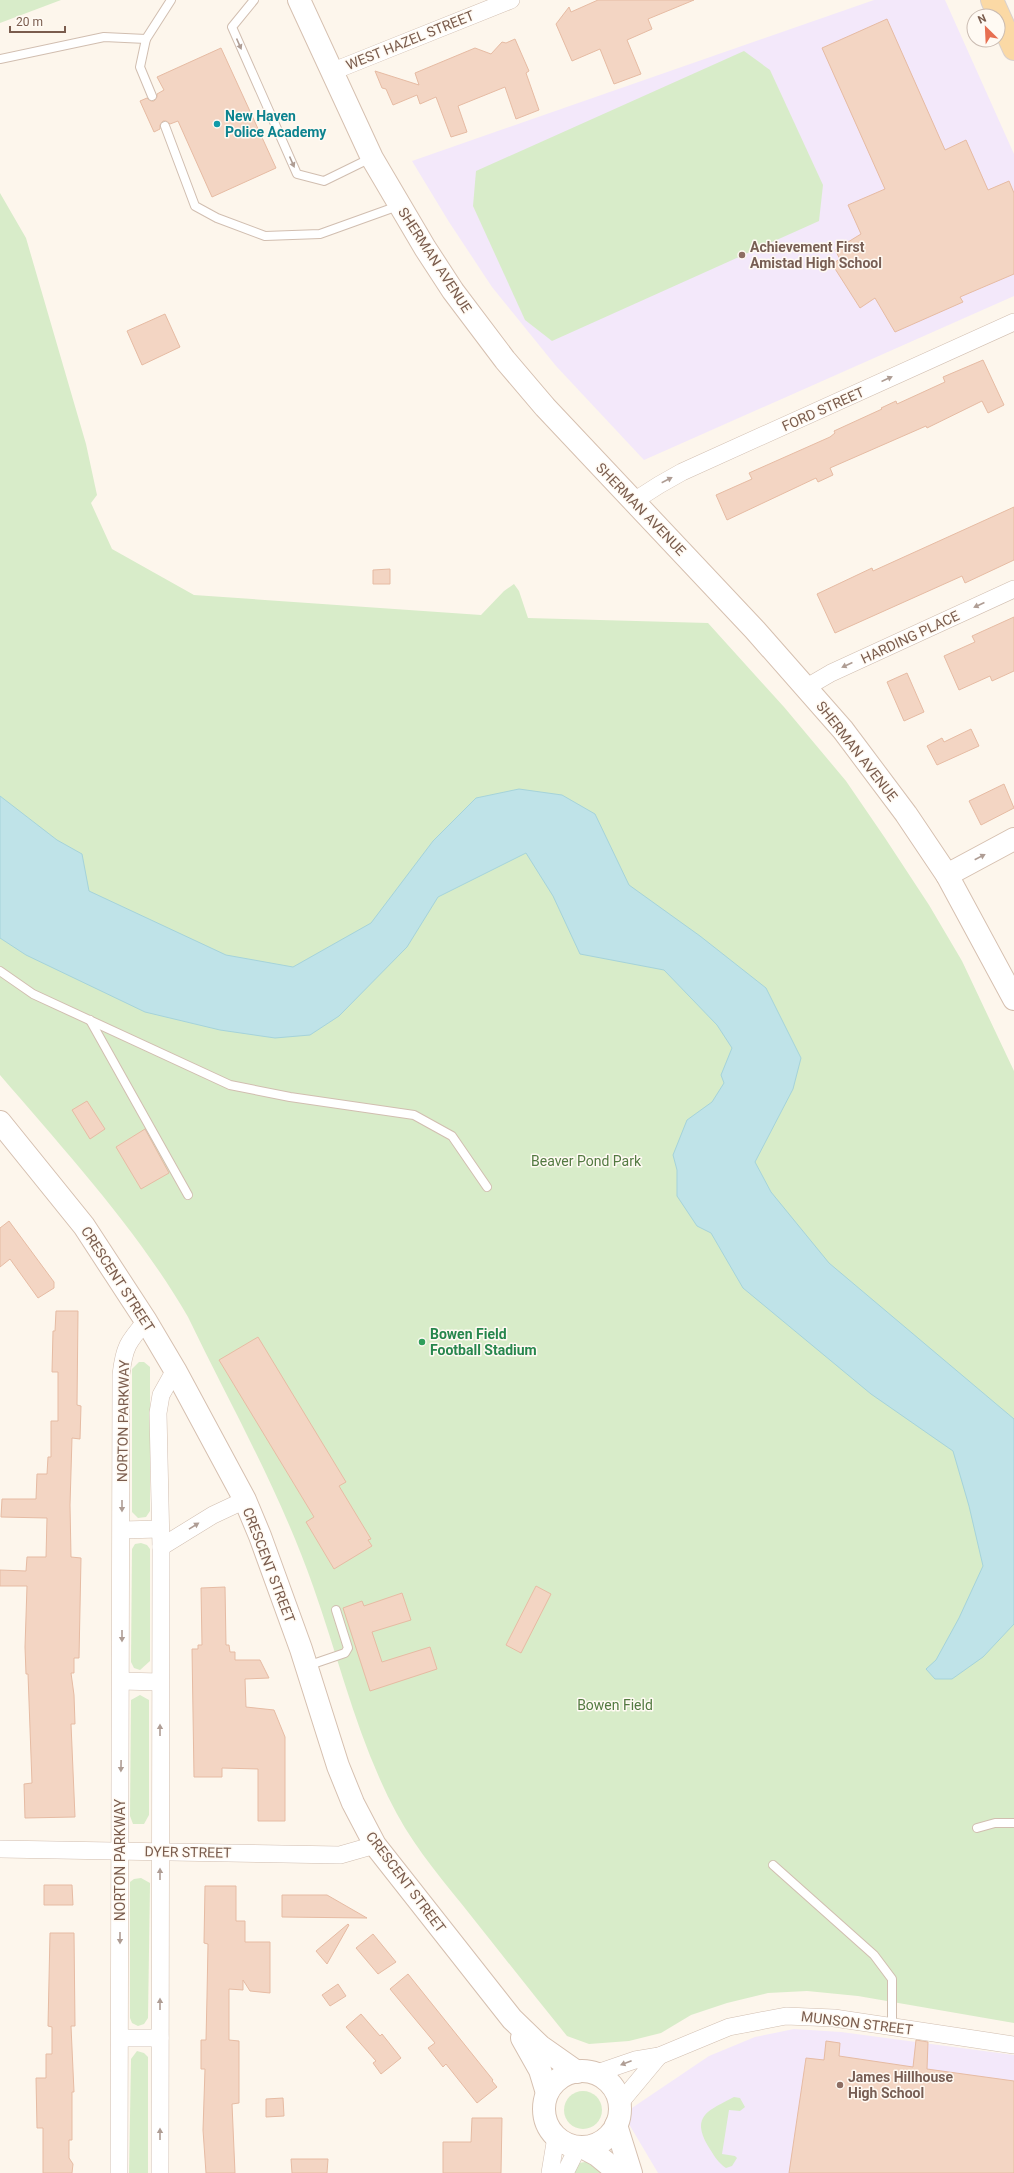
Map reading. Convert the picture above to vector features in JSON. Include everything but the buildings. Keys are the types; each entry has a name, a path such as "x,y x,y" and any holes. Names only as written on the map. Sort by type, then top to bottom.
{"main road":[{"path":"992,0 1014,49"}],"street":[{"name":"SHERMAN AVENUE","path":"299,0 372,158 399,205 453,291 505,360 580,445 807,687 874,770 947,875 1014,999"},
{"name":"WEST HAZEL STREET","path":"331,72 510,0"},
{"name":"FORD STREET","path":"634,501 682,472 1014,322"},
{"name":"HARDING PLACE","path":"807,687 831,673 1014,589"},
{"path":"947,875 1014,839"},
{"name":"CRESCENT STREET","path":"0,1122 84,1226 146,1321 175,1370 244,1500 263,1543 307,1666 338,1766 353,1803 375,1845 512,2019 540,2070 547,2093"},
{"name":"NORTON PARKWAY","path":"119,2173 122,1681 121,1375 123,1356 128,1342 146,1321"},
{"path":"160,2173 161,1547 158,1413 161,1395 175,1370"},
{"path":"161,1547 213,1515 244,1500"},
{"path":"122,1530 160,1529"},
{"path":"122,1681 160,1682"},
{"name":"DYER STREET","path":"0,1849 340,1855 375,1845"},
{"name":"MUNSON STREET","path":"586,2073 635,2060 659,2056 728,2027 768,2018 801,2015 892,2026 1014,2045"},
{"name":"CRESCENT STREET","path":"512,2019 545,2049 586,2073"},
{"path":"120,2038 160,2038"},
{"name":"MUNSON STREET","path":"619,2104 659,2056"},
{"path":"565,2173 580,2147 602,2141 611,2134 619,2118 619,2104 616,2092 608,2082 586,2073 562,2076 547,2093 544,2112 550,2130 556,2137 564,2143 580,2147 597,2156 619,2173"},
{"path":"616,2125 631,2173"},
{"path":"550,2173 556,2137"}],"lane":[{"path":"152,96 140,67 146,39 171,0"},
{"path":"254,0 232,27 297,174 324,181 372,158"},
{"path":"0,59 104,37 146,39"},
{"path":"165,126 195,206 217,218 265,236 320,234 399,205"},
{"path":"0,972 33,994 230,1085 290,1097 414,1115 452,1136 487,1187"},
{"path":"90,1020 188,1194"},
{"path":"307,1666 345,1653 348,1648 336,1610"},
{"path":"977,1828 995,1823 1014,1824"},
{"path":"773,1865 874,1955 892,1979 892,2026"}],"shaded area":[{"name":"Achievement First Amistad High School","path":"874,0 945,0 1014,154 1014,296 644,460 556,366 492,287 449,222 412,161"},
{"name":"James Hillhouse High School","path":"794,2029 841,2032 1014,2055 1014,2173 658,2173 623,2114 709,2056 755,2037"}],"green space":[{"path":"0,0 61,0 0,23"},
{"path":"744,51 770,70 823,185 819,221 552,341 525,320 473,206 476,171"},
{"name":"Beaver Pond Park","path":"0,193 26,238 86,444 97,495 91,503 112,549 194,595 481,615 504,591 514,584 519,591 528,618 708,623 784,707 846,781 929,905 962,961 1014,1071 1014,2023 858,1996 807,1991 768,1993 727,2003 691,2015 661,2033 629,2041 589,2044 567,2036 432,1867 397,1814 383,1787 360,1730 313,1586 286,1517 188,1317 168,1284 124,1222 75,1162 0,1075"},
{"path":"139,1362 144,1362 150,1367 150,1511 146,1517 138,1518 132,1512 132,1369"},
{"path":"141,1543 147,1545 150,1549 150,1661 140,1670 134,1668 131,1662 132,1549 135,1544"},
{"path":"140,1695 149,1700 149,1815 144,1824 133,1824 130,1816 131,1700"},
{"path":"141,1878 150,1883 148,2018 144,2024 138,2026 132,2023 130,2018 130,1882 134,1879"},
{"path":"137,2051 144,2053 148,2057 148,2173 129,2173 131,2059"},
{"path":"579,2091 587,2091 594,2094 599,2099 602,2110 599,2121 594,2126 587,2129 579,2129 572,2126 567,2121 564,2114 564,2106 567,2099 572,2094"},
{"path":"734,2097 740,2098 745,2107 740,2111 729,2110 722,2154 735,2156 737,2158 732,2166 726,2168 718,2161 708,2146 703,2136 701,2127 702,2120 710,2110"},
{"path":"593,2162 608,2173 569,2173 579,2163"}],"water":[{"path":"519,789 562,795 595,814 629,885 700,936 766,988 801,1058 793,1089 755,1162 771,1192 829,1263 1014,1419 1014,1624 983,1657 952,1679 935,1679 926,1669 936,1660 959,1618 983,1566 969,1506 953,1451 871,1394 743,1288 711,1233 697,1226 677,1196 677,1170 673,1155 687,1120 712,1102 724,1083 721,1075 732,1048 717,1025 664,970 580,954 553,896 526,853 438,897 407,947 339,1016 310,1035 275,1038 220,1030 145,1012 26,955 0,938 0,796 57,840 82,854 89,891 226,955 293,967 371,923 433,841 476,798"}],"place":[{"name":"New Haven Police Academy","path":"217,124"},
{"name":"Achievement First Amistad High School","path":"742,255"},
{"name":"Bowen Field Football Stadium","path":"422,1342"},
{"name":"James Hillhouse High School","path":"840,2085"}],"park label":[{"name":"Bowen Field","path":"615,1705"}]}
